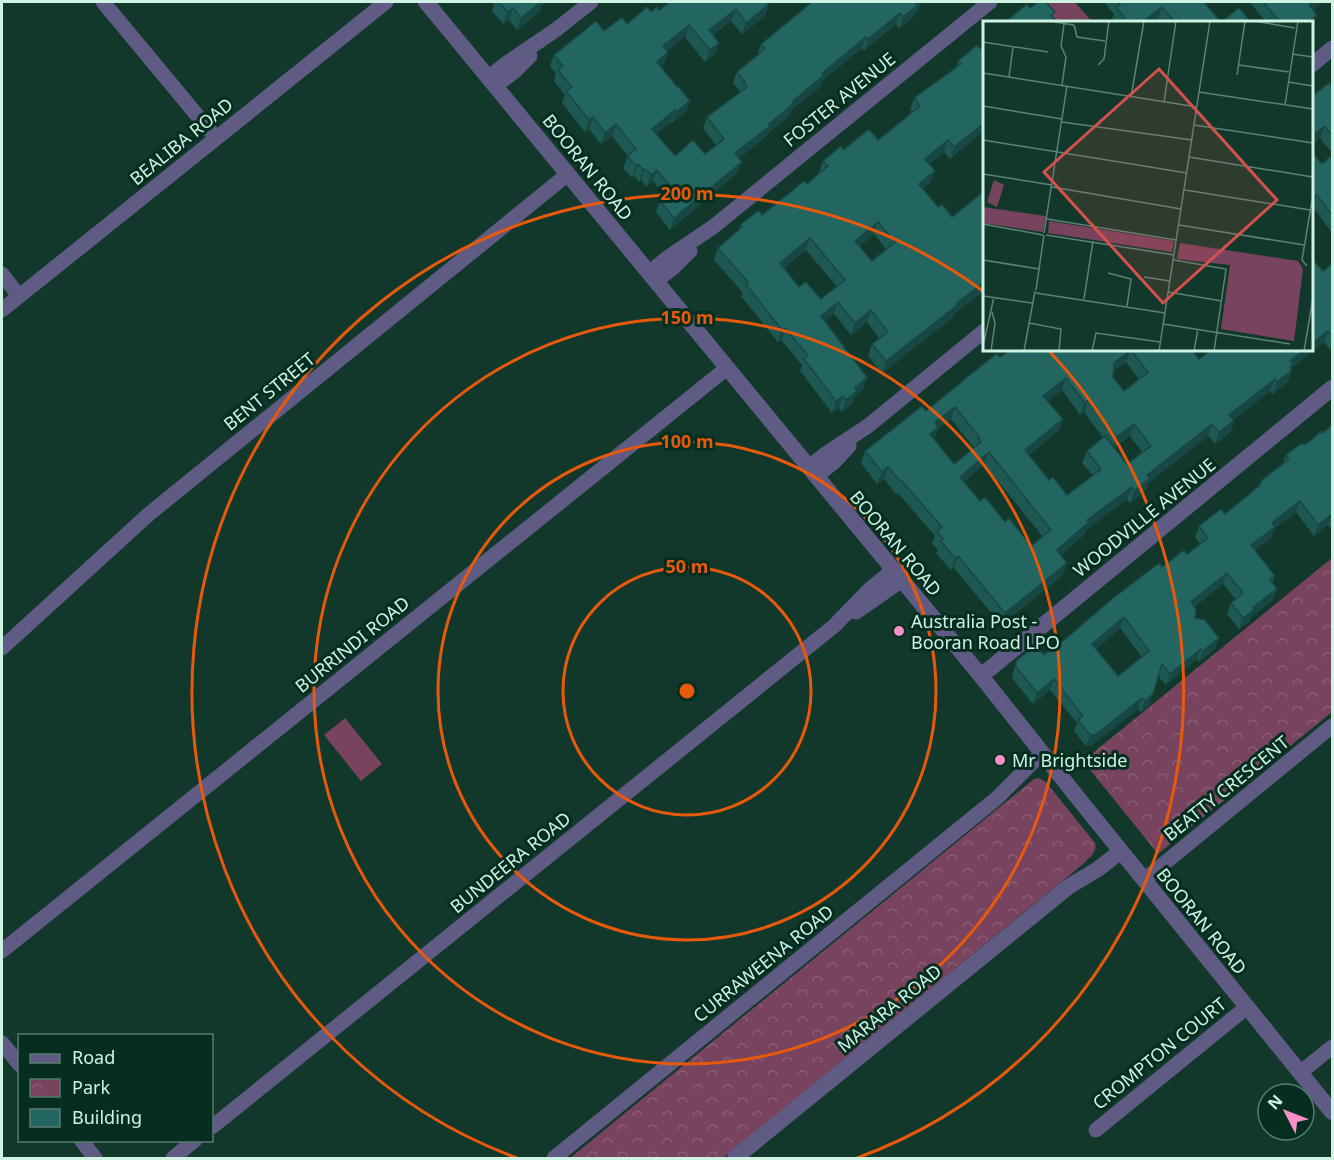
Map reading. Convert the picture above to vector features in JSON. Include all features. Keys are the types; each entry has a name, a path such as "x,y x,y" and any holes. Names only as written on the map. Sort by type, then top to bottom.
{"street":[{"path":"103,2 216,138"},
{"name":"BEALIBA ROAD","path":"2,310 386,2"},
{"name":"BOORAN ROAD","path":"426,2 981,676 1332,1112"},
{"path":"492,82 514,72 558,29 591,2"},
{"name":"FOSTER AVENUE","path":"653,277 674,267 712,227 990,2"},
{"path":"1313,63 1332,48"},
{"name":"BENT STREET","path":"2,648 149,514 568,174"},
{"path":"2,274 19,296"},
{"path":"812,472 834,462 868,426 983,332"},
{"name":"BURRINDI ROAD","path":"2,951 727,368"},
{"name":"WOODVILLE AVENUE","path":"981,676 1332,388"},
{"name":"BUNDEERA ROAD","path":"213,1126 834,626 872,602 898,575"},
{"name":"BEATTY CRESCENT","path":"1144,880 1332,726"},
{"name":"CURRAWEENA ROAD","path":"554,1158 997,798 1031,776 1045,757"},
{"name":"MARARA ROAD","path":"735,1158 1068,887 1098,869 1117,847"},
{"name":"CROMPTON COURT","path":"1096,1130 1247,1006"},
{"path":"2,1043 18,1063"},
{"path":"1300,1072 1332,1047"},
{"path":"83,1142 95,1158"},
{"path":"173,1158 193,1142"}],"green space":[{"path":"1075,2 1091,21 1056,21 1041,3"},
{"path":"1332,558 1332,712 1158,854 1083,761"},
{"path":"345,718 382,764 361,781 324,735"},
{"path":"1039,778 1046,782 1095,843 1092,855 723,1158 570,1158 1034,779"}],"building":[{"path":"499,2 541,2 521,18 513,8 508,12"},
{"path":"670,2 767,2 769,4 746,23 736,9 709,30 719,43 710,50 689,25 663,46 668,52 657,62 690,101 652,129 675,156 693,140 705,154 724,139 707,117 747,87 737,72 765,49 761,44 812,2 919,2 903,17 900,13 868,39 866,37 822,73 824,75 793,101 793,104 769,124 770,126 735,153 742,162 674,218 660,201 673,190 657,170 651,175 638,164 636,166 627,156 636,149 616,124 605,133 593,117 589,120 566,91 572,87 558,70 563,66 554,55 596,21 604,31 622,17 627,24 647,7 651,12 657,7 659,10"},
{"path":"1038,2 1046,2 1055,12 1051,15 1056,21 1008,20 1027,4 1030,8"},
{"path":"1118,2 1204,2 1220,21 1174,21 1162,7 1143,21 1127,21 1116,7 1120,5"},
{"path":"1263,2 1313,2 1309,5 1317,15 1310,21 1279,21"},
{"path":"1239,8 1250,21 1222,21"},
{"path":"977,45 981,49 983,47 983,124 954,147 948,140 925,159 935,171 919,184 938,207 942,204 952,217 983,192 983,283 886,361 872,344 888,332 871,310 855,323 838,302 821,316 867,377 855,388 857,391 846,400 843,396 836,401 804,359 808,355 785,328 782,330 746,284 748,282 718,248 742,227 740,225 759,210 762,215 804,181 807,184 828,166 823,161 841,146 843,150 869,129 878,140 920,106 914,98 961,64 958,61","holes":["878,222 895,242 872,261 855,241","810,238 845,280 821,299 806,282 799,287 780,263"]},
{"path":"1329,83 1332,87 1332,136 1325,126 1313,135 1313,95"},
{"path":"1313,153 1322,164 1332,155 1332,215 1317,195 1315,197 1313,194"},
{"path":"1313,260 1323,271 1332,264 1332,336 1328,331 1313,342"},
{"path":"1009,351 1130,351 1114,363 1113,377 1124,391 1148,372 1132,351 1193,351 1199,359 1210,351 1304,351 1290,361 1293,364 1290,367 1292,370 1277,382 1275,379 1229,415 1234,421 1219,432 1212,424 1147,475 1150,478 1134,491 1132,487 1087,520 1089,522 1057,550 1067,563 1005,613 958,556 955,558 941,541 943,539 937,531 942,527 888,467 882,472 865,451 922,406 926,411 997,353 1000,357","holes":["1066,378 1085,403 1088,400 1116,437 1134,424 1151,446 1127,464 1105,436 1087,451 1101,469 1067,495 1053,477 1049,480 1025,450 1063,419 1043,396","955,407 981,442 954,464 930,434 938,427 935,422","989,452 1051,530 1031,546 1009,518 1005,522 985,497 980,501 960,477"]},
{"path":"1332,425 1332,514 1318,525 1300,501 1272,523 1275,527 1251,545 1275,576 1270,580 1277,589 1252,608 1254,610 1243,618 1231,603 1243,593 1227,573 1191,602 1196,609 1195,618 1205,620 1219,638 1170,674 1162,664 1153,694 1145,701 1142,698 1095,735 1090,735 1078,720 1083,716 1054,679 1037,693 1016,667 1016,661 1036,645 1044,655 1050,652 1112,599 1159,563 1162,567 1184,550 1187,554 1208,538 1199,526 1221,509 1225,514 1289,459 1286,455 1300,444 1306,444 1322,431 1323,433","holes":["1124,617 1149,651 1118,676 1092,644"]}],"place":[{"name":"Australia Post - Booran Road LPO","path":"899,631"},
{"name":"Mr Brightside","path":"1000,760"}]}
